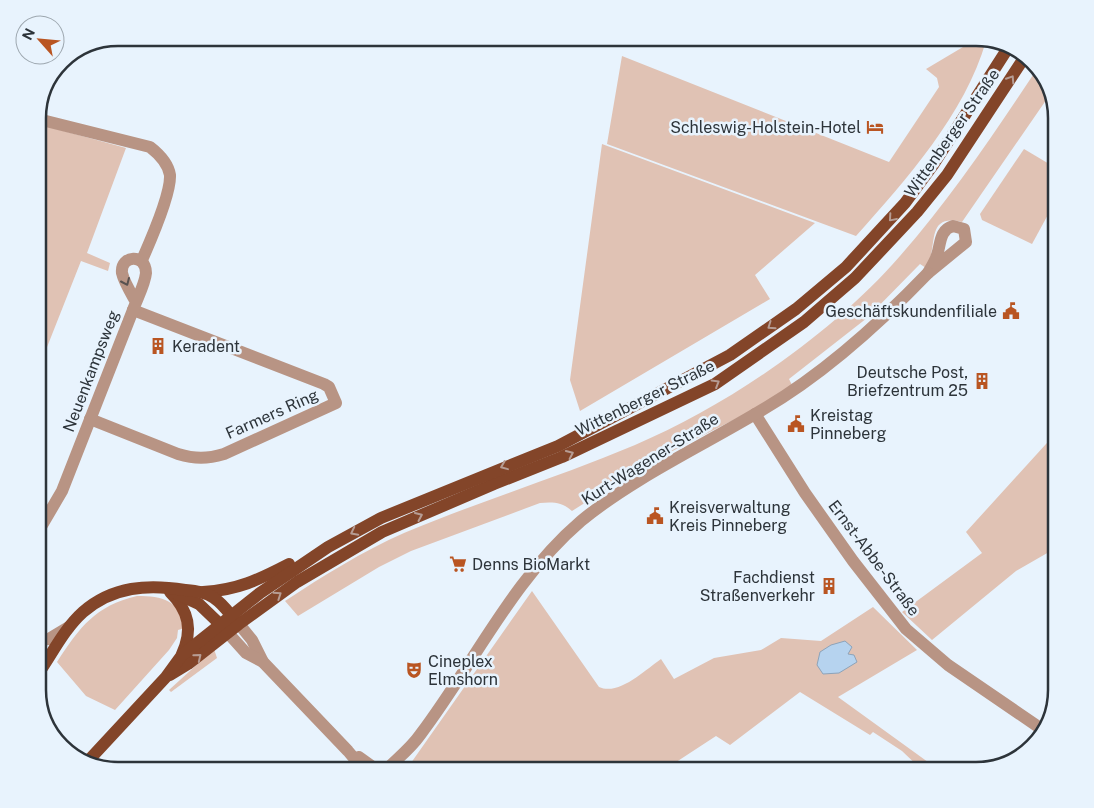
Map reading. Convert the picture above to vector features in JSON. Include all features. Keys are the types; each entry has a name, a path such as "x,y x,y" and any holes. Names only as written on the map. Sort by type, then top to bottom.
{"main road":[{"name":"Wittenberger Straße","path":"224,628 328,547 382,518 566,442 730,355 796,309 846,267 905,203 933,165 1005,53"},
{"name":"Wittenberger Straße","path":"235,620 382,532 562,457 715,384 804,322 855,278 917,212 946,175 1021,62"},
{"path":"46,653 83,612 99,601 116,593 156,585 202,592 232,590 328,547"},
{"path":"133,589 170,592 199,604 224,628"},
{"path":"92,757 166,677 182,655 187,643 190,624 180,602 170,592"},
{"path":"202,592 213,597 235,620"},
{"path":"182,655 224,628"},
{"path":"166,677 188,664 224,628"}],"street":[{"name":"Neuenkampsweg","path":"46,121 150,146 162,157 170,173 169,187 142,260 146,274 62,491 46,518"},
{"name":"Neuenkampsweg","path":"134,306 122,274 122,267 127,260 134,258 142,260"},
{"name":"Kurt-Wagener-Straße","path":"403,762 526,579 570,532 613,498 791,391 850,346 890,312 928,273"},
{"name":"Farmers Ring","path":"90,419 192,459 206,459 224,454 336,403 329,387 324,384 134,306"},
{"name":"Ernst-Abbe-Straße","path":"755,414 805,493 874,591 906,629 948,665 1038,726"},
{"path":"235,620 252,640 262,662"},
{"path":"46,639 69,627"},
{"path":"224,628 246,652 262,662 357,762"},
{"name":"Kurt-Wagener-Straße","path":"394,762 416,741"},
{"path":"348,751 365,762"}],"shaded area":[{"path":"963,47 984,47 964,94 949,120 914,169 856,236 607,144 622,56 889,162 939,87 937,78 926,69"},
{"path":"1033,74 1045,101 962,222 950,221 942,223 937,227 930,260 926,268 920,264 867,318 789,379 792,385 751,411 643,466 572,511 557,503 540,503 411,551 379,567 298,616 285,601 343,564 404,533 635,445 671,429 742,388 811,339 873,285 919,234 988,141"},
{"path":"46,126 126,148 87,253 110,263 108,271 81,261 46,350"},
{"path":"602,144 815,223 755,275 770,299 580,411 570,380"},
{"path":"1024,149 1048,163 1048,215 1032,244 982,220 980,214"},
{"path":"1048,442 1048,553 1016,571 932,640 902,612 982,553 966,532"},
{"path":"532,591 599,687 607,689 615,688 632,680 661,659 674,679 714,658 761,650 781,638 821,641 873,607 917,650 838,697 928,762 914,762 902,751 873,732 870,735 800,692 730,745 716,736 676,762 412,762"},
{"path":"137,596 155,597 174,606 179,611 185,628 178,630 177,638 169,650 115,710 86,696 57,662 81,628 99,612 122,600"},
{"path":"214,649 217,658 171,692 169,690"}],"water":[{"path":"845,641 852,647 848,654 854,655 857,662 839,673 823,674 817,665 820,652 831,645"}],"place":[{"name":"Schleswig-Holstein-Hotel","path":"875,127"},
{"name":"Geschäftskundenfiliale","path":"1011,311"},
{"name":"Keradent","path":"158,346"},
{"name":"Deutsche Post, Briefzentrum 25","path":"982,381"},
{"name":"Kreistag Pinneberg","path":"796,424"},
{"name":"Kreisverwaltung Kreis Pinneberg","path":"655,516"},
{"name":"Denns BioMarkt","path":"458,564"},
{"name":"Fachdienst Straßenverkehr","path":"829,586"},
{"name":"Cineplex Elmshorn","path":"414,670"}]}
